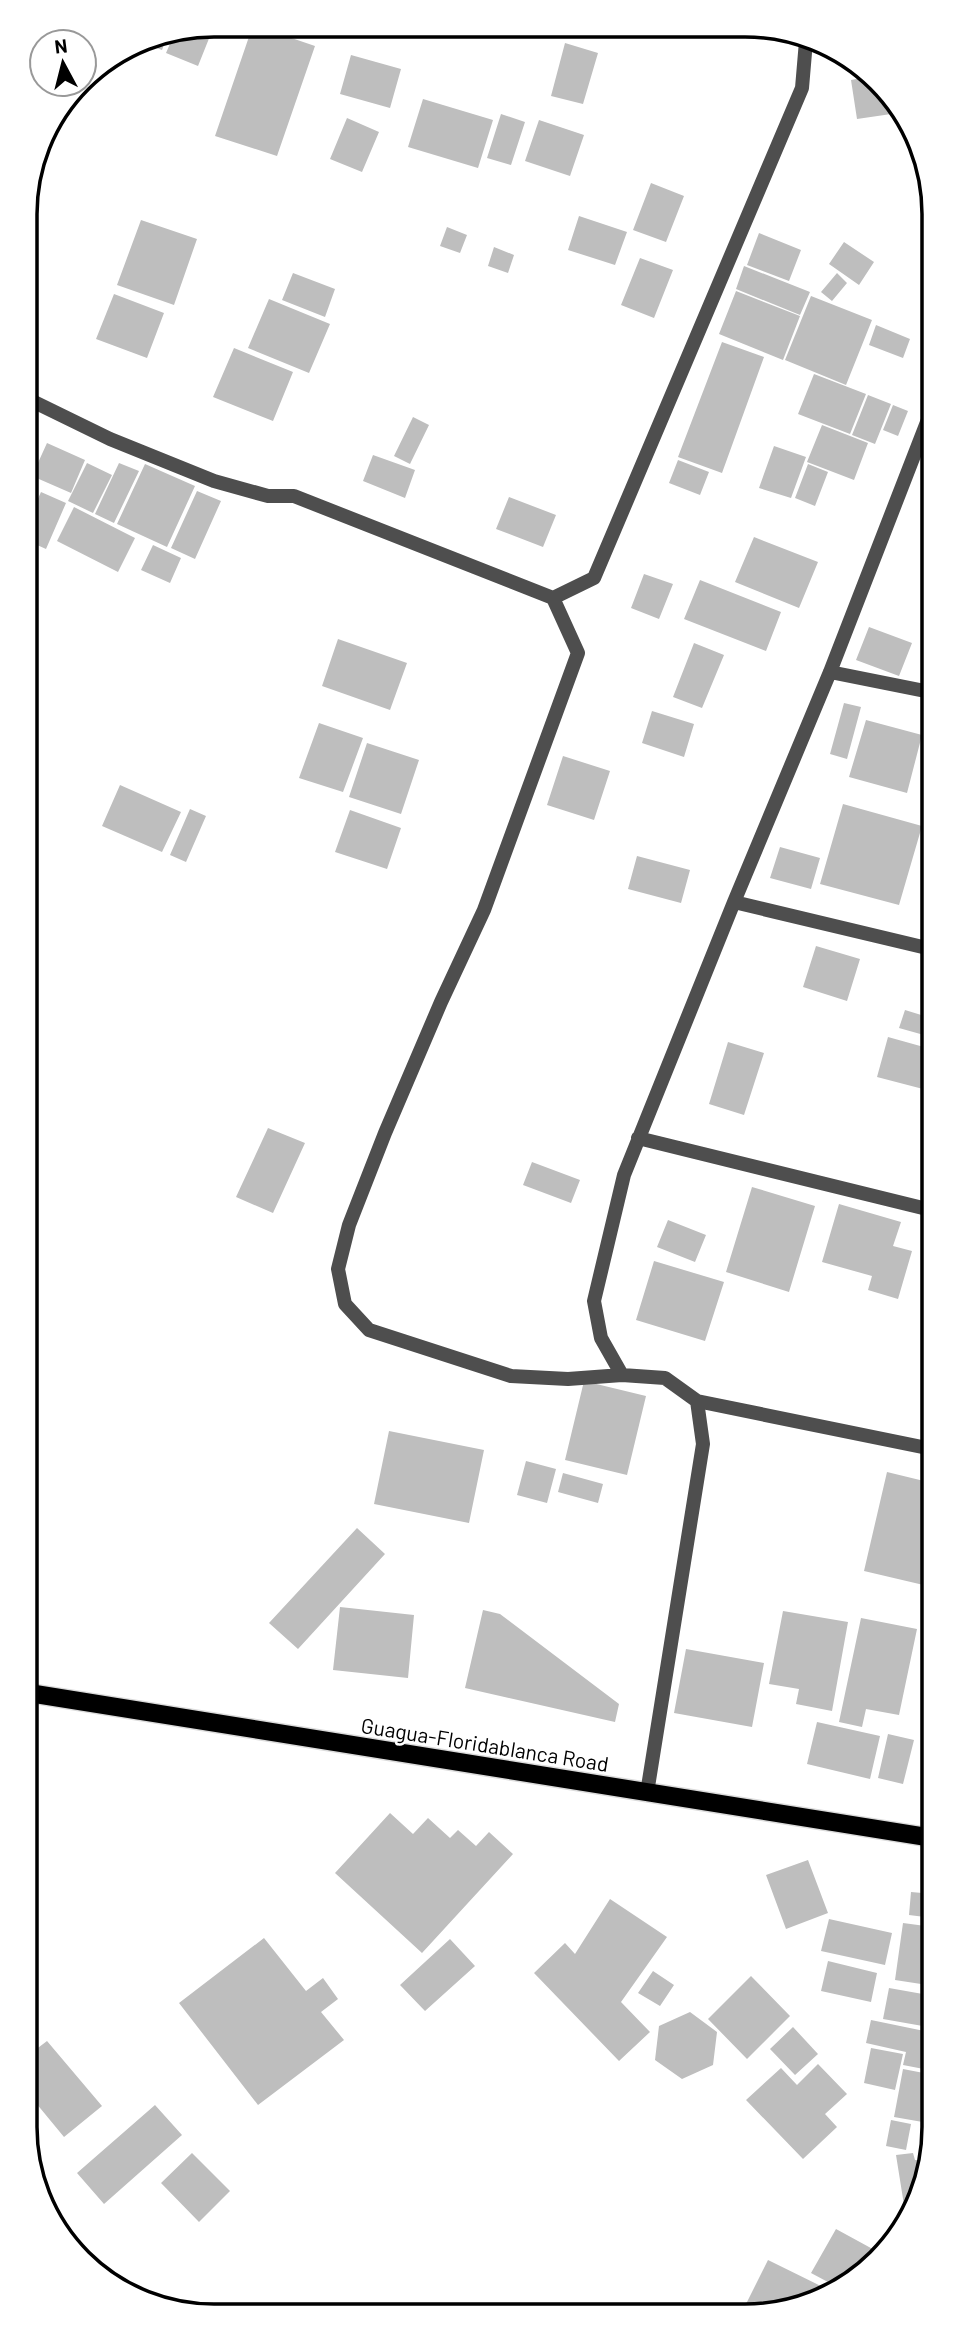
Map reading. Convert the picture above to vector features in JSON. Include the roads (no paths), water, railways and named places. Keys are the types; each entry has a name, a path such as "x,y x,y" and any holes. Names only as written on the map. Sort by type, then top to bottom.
{"main road":[{"name":"Guagua-Floridablanca Road","path":"37,1694 922,1836"}],"street":[{"path":"553,597 594,578 802,88 805,48"},
{"path":"37,403 110,439 215,481 268,496 294,496 553,597 578,653 484,910 441,1002 349,1225 338,1269 345,1304 369,1330 511,1376 665,1378 697,1401 922,1447"},
{"path":"622,1376 601,1338 594,1301 624,1175 922,443"},
{"path":"830,672 922,690"},
{"path":"734,902 922,947"},
{"path":"639,1138 922,1208"},
{"path":"647,1793 703,1444 697,1401"}]}
